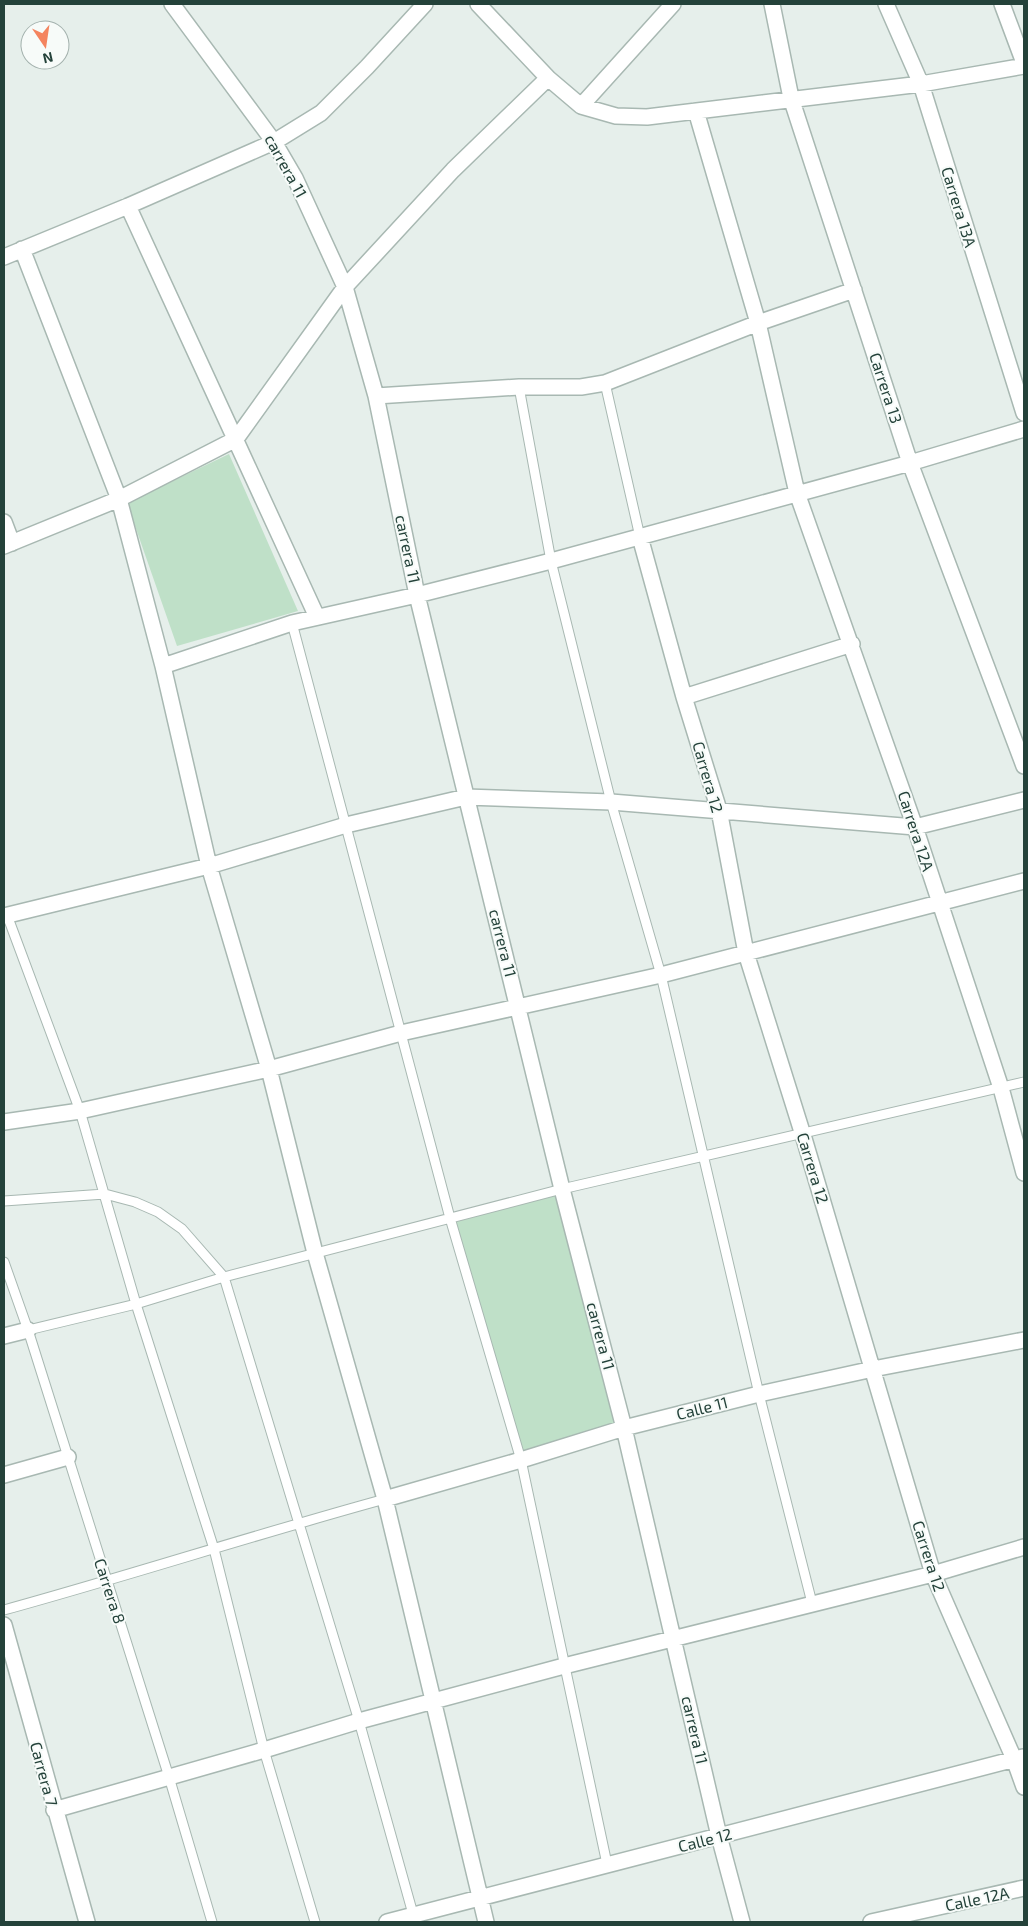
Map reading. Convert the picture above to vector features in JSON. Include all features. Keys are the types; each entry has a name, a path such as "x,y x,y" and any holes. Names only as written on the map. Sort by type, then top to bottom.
{"street":[{"name":"carrera 11","path":"172,4 274,142 295,178 345,287 376,396 417,594 519,1006 562,1189 624,1428 719,1836 742,1922"},
{"path":"4,257 128,206 274,142 321,113 367,67 425,4"},
{"path":"478,4 548,78 581,106 616,116 647,117 791,98 921,84 1024,65 1002,4"},
{"name":"Carrera 13","path":"772,4 791,98 910,463 1024,766"},
{"name":"Carrera 13A","path":"886,4 921,84 1024,413"},
{"path":"581,106 670,5"},
{"path":"4,522 8,545 119,498 236,439 345,287 453,170 548,78"},
{"name":"Carrera 12A","path":"696,111 758,323 797,493 916,827 1001,1088 1024,1173"},
{"path":"128,206 318,617"},
{"path":"22,248 119,498 163,666 209,866 269,1069 315,1253 385,1499 486,1922"},
{"path":"376,396 519,387 581,387 605,382 758,323 854,290"},
{"path":"163,666 292,623 551,561 910,463 1024,429"},
{"name":"Carrera 12","path":"640,536 684,697 719,810 746,953 803,1135 933,1574 1019,1758 1024,1787"},
{"path":"684,697 852,644"},
{"path":"6,916 209,866 346,825 466,797 610,802 916,827 1024,800"},
{"path":"4,1122 80,1111 269,1069 401,1033 661,975 1024,881"},
{"path":"4,1336 28,1330"},
{"name":"Calle 11","path":"385,1499 624,1428 759,1394 873,1369 1024,1340"},
{"path":"4,1475 68,1457"},
{"path":"54,1810 264,1750 359,1720 434,1702 564,1666 933,1574 1024,1547"},
{"name":"Carrera 7","path":"4,1625 54,1810 87,1922"},
{"name":"Calle 12","path":"387,1922 1019,1758"},
{"name":"Calle 12A","path":"871,1922 1024,1888"}],"lane":[{"path":"605,382 640,536"},
{"path":"519,387 551,561 610,802 661,975 759,1394 812,1603"},
{"path":"292,623 450,1218 521,1460 607,1864"},
{"path":"6,916 80,1111 136,1304 214,1549 264,1750 315,1922"},
{"path":"28,1330 136,1304 224,1277 562,1189 803,1135 1024,1082"},
{"path":"4,1201 105,1194 135,1202 158,1212 182,1229 224,1277 359,1720 414,1914"},
{"name":"Carrera 8","path":"4,1262 28,1330 169,1777 212,1922"},
{"path":"4,1610 385,1499"}],"green space":[{"path":"229,454 298,611 177,646 127,503"},
{"path":"561,1194 619,1424 522,1456 455,1222"}]}
